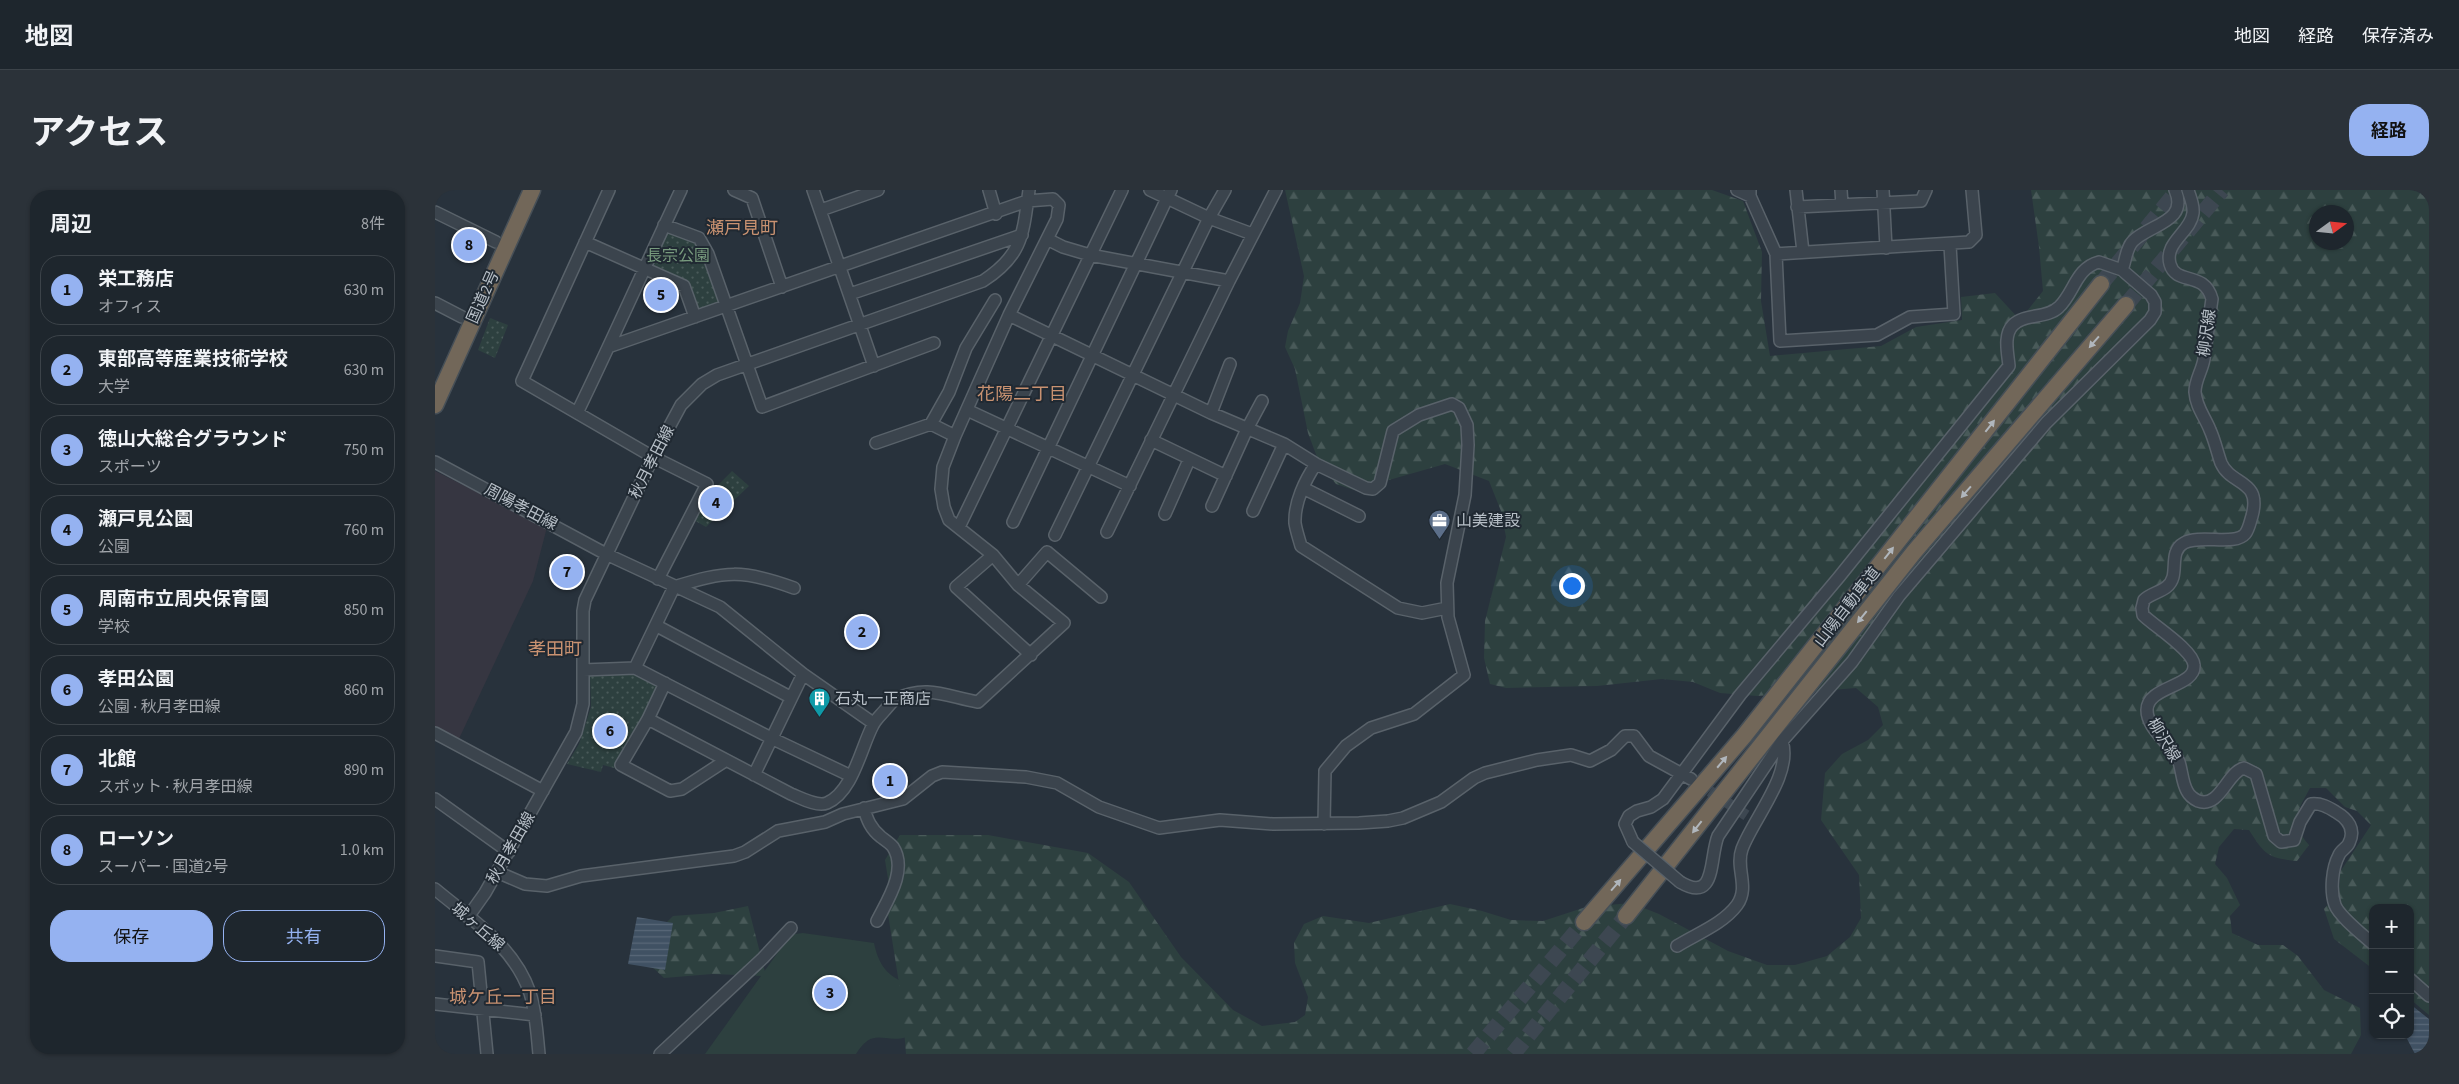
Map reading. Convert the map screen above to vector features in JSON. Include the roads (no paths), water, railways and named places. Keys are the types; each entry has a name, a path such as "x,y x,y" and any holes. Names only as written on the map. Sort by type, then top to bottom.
{"highway":[{"name":"国道2号","path":"435,378 519,190"},
{"name":"国道2号","path":"435,405 532,190"},
{"name":"山陽自動車道","path":"1584,922 1744,736 2101,284"},
{"name":"山陽自動車道","path":"1626,916 1914,552 2126,305"}],"street":[{"path":"609,190 522,381 653,457 707,484 659,579"},
{"path":"577,413 611,346 643,267 681,190"},
{"path":"734,190 752,198 782,287"},
{"path":"813,190 874,366"},
{"path":"821,210 878,190"},
{"path":"989,190 996,214"},
{"path":"959,526 1122,190"},
{"path":"1150,190 1169,194 1209,218 1253,234"},
{"path":"1055,535 1182,272 1225,190"},
{"path":"1107,532 1173,394 1276,190"},
{"path":"1737,190 1750,193 1776,254 1780,341 1877,335 1911,317 1954,314 1950,245"},
{"path":"1796,190 1803,252"},
{"path":"1841,190 1842,205"},
{"path":"1883,190 1887,248"},
{"path":"1797,207 1921,201 1925,190"},
{"path":"1776,254 1950,245 1969,242 1976,235 1972,190"},
{"path":"2122,270 2129,247 2134,240 2174,214 2179,207 2179,199 2175,190"},
{"name":"柳沢線","path":"2188,190 2193,213 2190,222 2170,249 2170,257 2171,266 2180,276 2202,282 2209,289 2212,299 2203,362 2196,381 2198,407 2210,429 2222,465 2248,486 2253,494 2254,502 2247,532 2241,538 2228,540 2209,538 2184,543 2178,547 2174,559 2173,579 2165,589 2145,600 2142,608 2143,614 2192,658 2194,666 2193,672 2185,680 2159,693 2149,703 2147,710 2156,730 2179,761 2187,792 2201,802 2214,799 2225,788 2233,774 2244,768 2256,774 2274,836 2281,842 2294,840 2300,822 2311,804 2329,807 2346,817 2350,823 2352,833 2349,844 2339,855 2336,865 2333,896 2336,907 2369,940"},
{"path":"1013,522 1169,194"},
{"path":"611,346 725,305 996,214 1028,196 1053,199 1059,205 1057,219 1009,315 955,436 943,467 941,489 944,507 949,520 959,526 993,556 1018,585 1065,623 978,702 962,700 943,692 919,693 895,700 873,723 851,776 840,793 827,803 815,803 791,794 725,762 648,719"},
{"name":"秋月孝田線","path":"468,917 509,852 576,732 583,704 583,611 606,554 653,457 681,405 691,394 717,375 983,281 1000,270 1016,251 1022,235 1028,196"},
{"path":"435,212 496,242"},
{"path":"664,225 699,238 708,254 761,407 934,343"},
{"path":"850,294 1022,235"},
{"path":"1047,239 1063,247 1090,255 1229,281"},
{"path":"585,242 684,286 695,317"},
{"path":"2091,264 2107,264 2122,270 2151,295 2155,302 2155,312 2150,320 2046,423 1899,596 1852,662 1782,741 1717,836 1713,847 1710,875 1707,883 1700,888 1692,889 1680,882 1633,842 1625,824 1629,816 1663,799 1686,777 1741,695 2009,366 2007,343 2008,333 2013,325 2023,319 2059,308 2079,275 2091,264"},
{"path":"876,443 931,424 949,392 966,348 995,300"},
{"path":"435,303 462,317"},
{"path":"1009,315 1211,413 1284,444 1316,464 1366,488 1373,489 1380,483 1389,441 1398,426 1438,407 1452,404 1459,408 1467,425 1467,470 1465,495 1447,583 1447,608 1464,676 1414,714 1371,728 1346,746 1325,771 1324,824"},
{"path":"1211,413 1230,364"},
{"path":"1212,506 1247,429 1262,401"},
{"path":"967,410 1130,486"},
{"path":"931,424 955,436"},
{"path":"1151,440 1189,460 1226,476"},
{"path":"1253,511 1284,444"},
{"path":"1165,514 1189,460"},
{"name":"周陽孝田線","path":"435,462 606,554 720,607 803,674 873,723"},
{"path":"1316,464 1303,488 1296,510 1295,523 1301,546 1398,608 1422,613 1447,608"},
{"path":"1303,488 1359,516"},
{"path":"1018,585 1047,552 1101,597"},
{"path":"993,556 956,588 1031,655"},
{"path":"635,668 657,626 674,586 724,573 737,572 794,588"},
{"path":"657,626 790,697"},
{"path":"583,670 635,668 771,738 851,776"},
{"path":"754,775 790,697 803,674"},
{"path":"665,683 648,719 621,765 670,791 682,789 725,762"},
{"path":"435,733 543,791"},
{"path":"497,872 525,884 547,886 581,876 734,856 745,852 778,831 825,822 864,808 903,799 932,776 942,772 1026,776 1057,783 1099,806 1153,827 1220,820 1273,824 1359,824 1403,818 1449,798 1474,778 1485,773 1537,760 1571,755 1590,761 1611,750 1625,736 1629,735 1634,736 1649,756 1665,763 1686,777"},
{"path":"1677,946 1715,924 1737,905 1743,885 1741,850 1754,820 1782,768 1785,749 1782,741"},
{"path":"435,798 509,852"},
{"path":"864,808 868,822 878,835 893,847 898,860 895,883 877,921"},
{"name":"城ヶ丘線","path":"435,890 498,941 511,956 530,994 535,1015 539,1054"},
{"path":"660,1054 763,958 791,928"},
{"path":"435,956 478,962 487,1054"},
{"path":"2414,983 2429,996"},
{"path":"435,1004 535,1015"}],"water":[{"path":"637,917 673,923 665,970 628,964"},
{"path":"2414,1007 2429,1019 2429,1054 2415,1054 2407,1039 2414,1039"}],"tunnel":[{"path":"2101,284 2178,190"},
{"path":"2126,305 2222,190"},
{"path":"1696,782 1752,819"},
{"path":"1513,1054 1626,916"},
{"path":"1473,1054 1584,922"}],"place":[{"name":"ローソン","path":"469,245"},
{"name":"周南市立周央保育園","path":"661,295"},
{"name":"瀬戸見公園","path":"716,503"},
{"name":"山美建設","path":"1440,540"},
{"name":"北館","path":"567,572"},
{"name":"東部高等産業技術学校","path":"862,632"},
{"name":"石丸一正商店","path":"819,718"},
{"name":"孝田公園","path":"610,731"},
{"name":"栄工務店","path":"890,781"},
{"name":"徳山大総合グラウンド","path":"830,993"}],"district":[{"name":"瀬戸見町","path":"742,228"},
{"name":"花陽二丁目","path":"1022,394"},
{"name":"孝田町","path":"555,649"},
{"name":"城ケ丘一丁目","path":"503,997"}],"park label":[{"name":"長宗公園","path":"678,256"}]}
